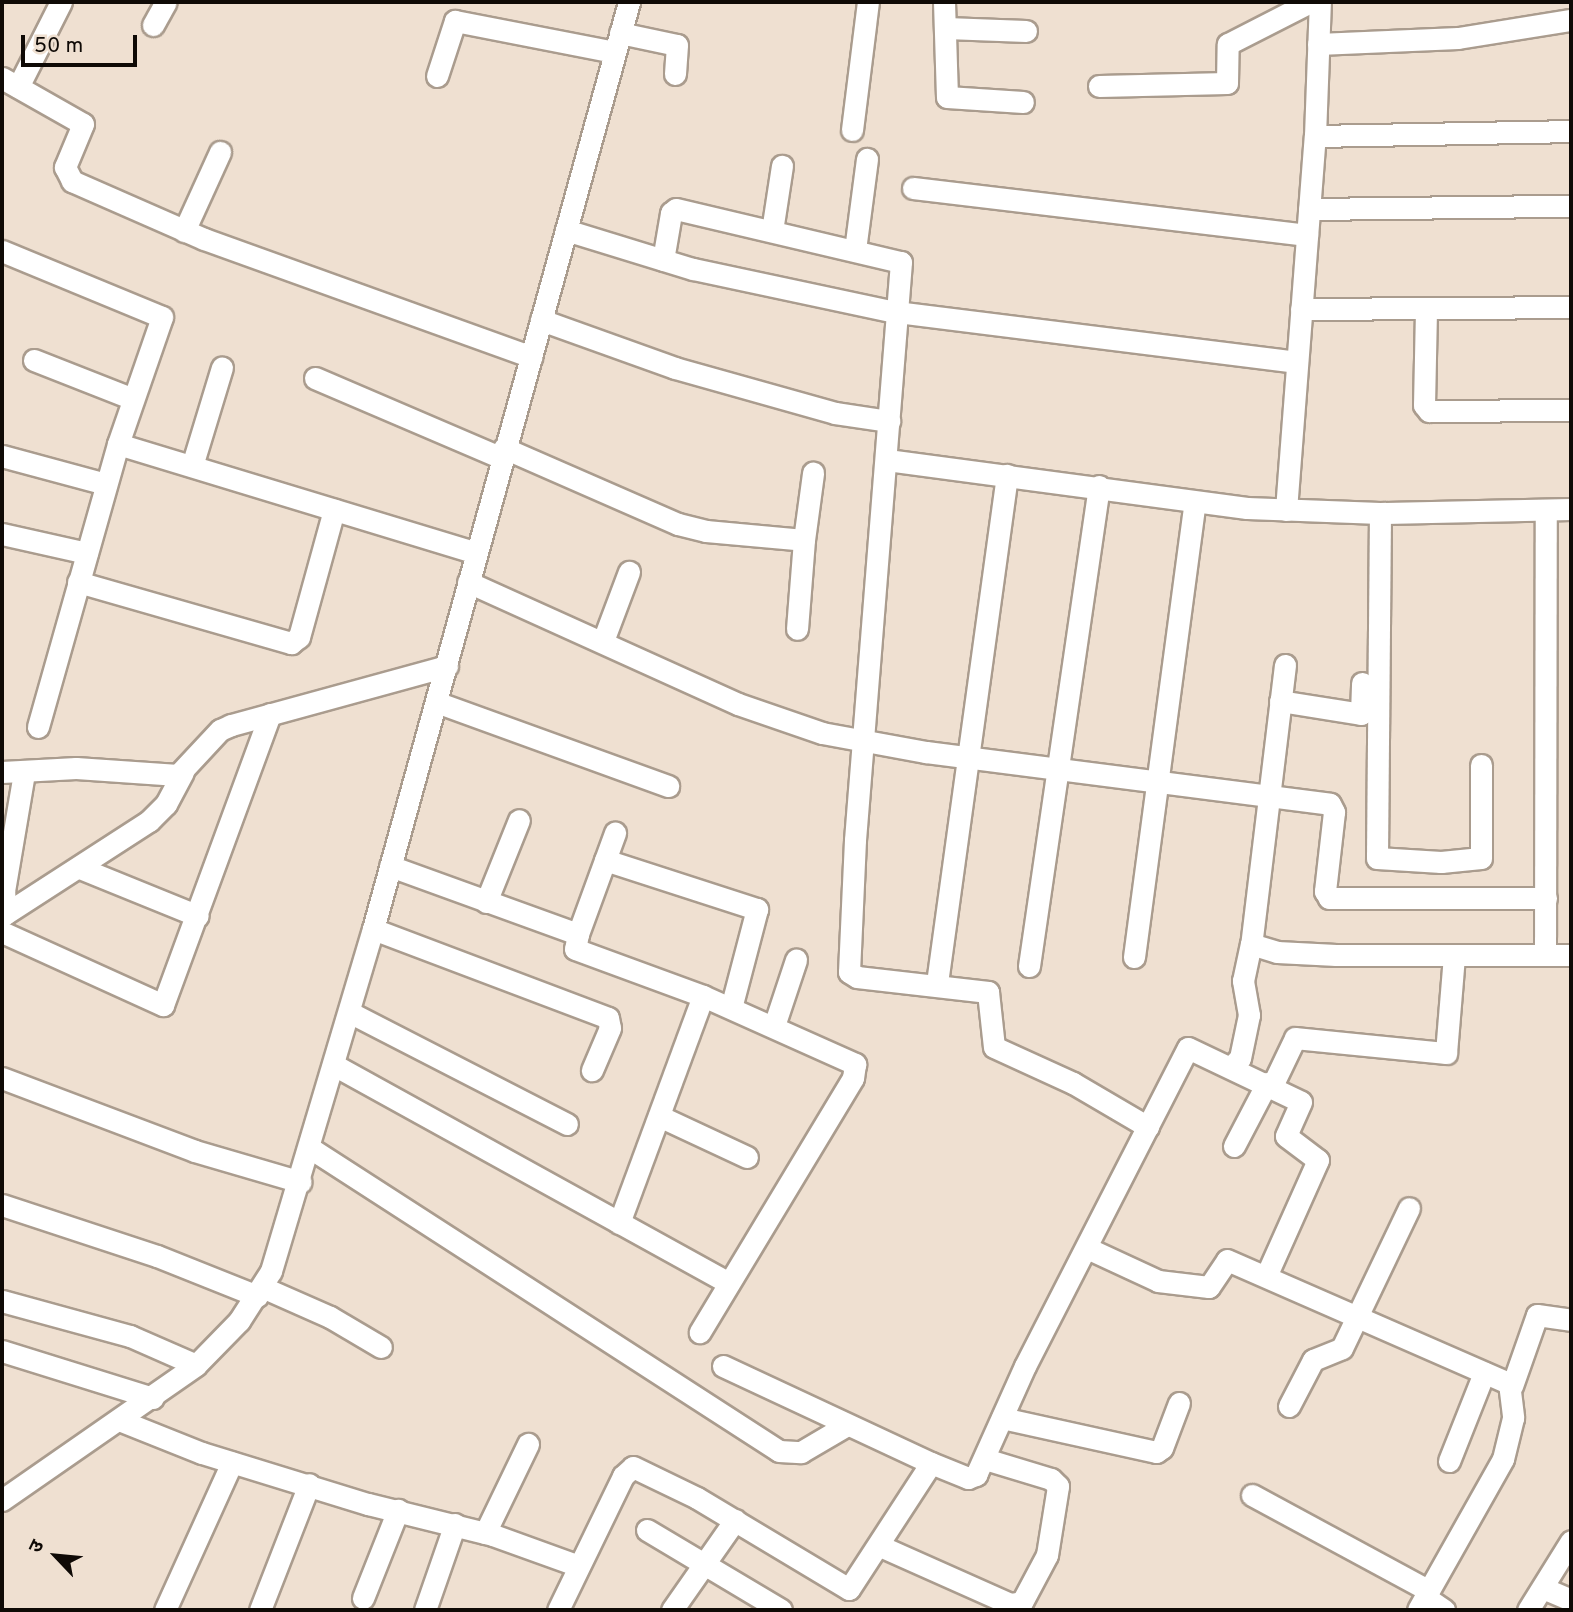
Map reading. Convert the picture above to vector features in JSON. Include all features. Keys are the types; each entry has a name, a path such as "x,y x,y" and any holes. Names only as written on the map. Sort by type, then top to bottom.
{"street":[{"path":"61,2 6,82 84,127 65,167 68,178 184,230 531,357"},
{"path":"153,25 166,2"},
{"path":"2,1500 127,1424 153,1398 196,1365 267,1292 301,1182 317,1152 354,1015 381,932 445,705 447,666 476,586 474,552 510,454 531,357 551,324 625,40 629,2"},
{"path":"852,130 868,2"},
{"path":"943,2 947,97 1023,102"},
{"path":"1099,86 1227,83 1228,44 1310,2"},
{"path":"1286,510 1314,136 1320,2"},
{"path":"1318,44 1458,38 1571,20"},
{"path":"438,76 455,21 677,45 675,74"},
{"path":"946,28 1026,31"},
{"path":"1314,136 1571,131"},
{"path":"184,230 220,152"},
{"path":"855,250 866,159"},
{"path":"772,231 782,166"},
{"path":"913,188 1307,235"},
{"path":"1309,209 1571,206"},
{"path":"663,260 674,209 900,261 849,972 857,977 936,983 988,992 994,1047 1073,1083 1148,1127"},
{"path":"573,232 663,260 896,312 1297,362"},
{"path":"2,251 162,317 118,444 38,727"},
{"path":"1301,309 1571,307"},
{"path":"1426,310 1424,405 1429,411 1571,410"},
{"path":"551,324 762,393 835,413 889,421"},
{"path":"34,360 133,399"},
{"path":"192,466 222,367"},
{"path":"315,377 693,528 804,540"},
{"path":"118,444 474,552"},
{"path":"2,456 106,484"},
{"path":"887,460 1099,486 1195,502 1286,510 1380,513 1571,509"},
{"path":"797,629 804,540 813,473"},
{"path":"936,983 971,757 1007,475"},
{"path":"1029,966 1099,486"},
{"path":"1133,957 1159,782 1195,502"},
{"path":"78,582 291,643 299,637 334,510"},
{"path":"1545,955 1546,510"},
{"path":"1380,513 1377,858 1441,862 1481,858 1481,765"},
{"path":"2,534 87,553"},
{"path":"603,641 629,572"},
{"path":"476,586 767,716 864,741 1334,808 1325,891 1329,898 1545,898"},
{"path":"1231,1066 1240,1058 1249,1015 1243,981 1251,944 1285,665"},
{"path":"3,920 160,812 183,772 220,730 447,666"},
{"path":"1280,701 1361,714 1362,684"},
{"path":"445,705 668,786"},
{"path":"3,920 159,1006 198,916 270,714"},
{"path":"2,772 76,768 166,776 183,772"},
{"path":"3,920 4,891 24,772"},
{"path":"486,902 519,820"},
{"path":"615,833 575,949 732,1008 850,1060 857,1068 700,1332"},
{"path":"605,860 757,909 732,1008"},
{"path":"80,868 198,916"},
{"path":"397,868 578,934"},
{"path":"381,932 608,1018 610,1028 592,1070"},
{"path":"1251,944 1296,954 1571,955"},
{"path":"1234,1146 1296,1038 1446,1053 1454,956"},
{"path":"774,1026 796,960"},
{"path":"619,1223 703,996"},
{"path":"354,1015 567,1124"},
{"path":"723,1366 931,1463 968,1478 976,1475 1188,1048 1299,1099 1286,1136 1318,1160 1267,1274"},
{"path":"340,1069 729,1283"},
{"path":"2,1078 195,1151 301,1182"},
{"path":"659,1116 747,1157"},
{"path":"317,1152 779,1451 801,1452 847,1425"},
{"path":"2,1205 267,1292 381,1347"},
{"path":"1289,1406 1313,1360 1340,1351 1409,1208"},
{"path":"1087,1248 1164,1283 1209,1287 1225,1260 1267,1274 1512,1386"},
{"path":"2,1301 130,1336 196,1365"},
{"path":"1424,1599 1503,1459 1512,1430 1512,1386 1537,1315 1571,1320"},
{"path":"2,1351 153,1398"},
{"path":"1450,1461 1484,1373"},
{"path":"1002,1418 1156,1452 1162,1448 1179,1402"},
{"path":"127,1424 232,1462 455,1524 579,1566"},
{"path":"485,1533 528,1444"},
{"path":"880,1546 1010,1604 1022,1602 1047,1555 1059,1486 1051,1479 985,1458"},
{"path":"165,1610 232,1462"},
{"path":"558,1610 623,1476 633,1467 735,1520 849,1589 880,1546 931,1463"},
{"path":"260,1610 309,1484"},
{"path":"1252,1495 1444,1610"},
{"path":"363,1598 398,1510"},
{"path":"672,1610 735,1520"},
{"path":"425,1610 455,1524"},
{"path":"647,1530 781,1610"},
{"path":"1528,1610 1571,1541"},
{"path":"1543,1588 1571,1600"}]}
